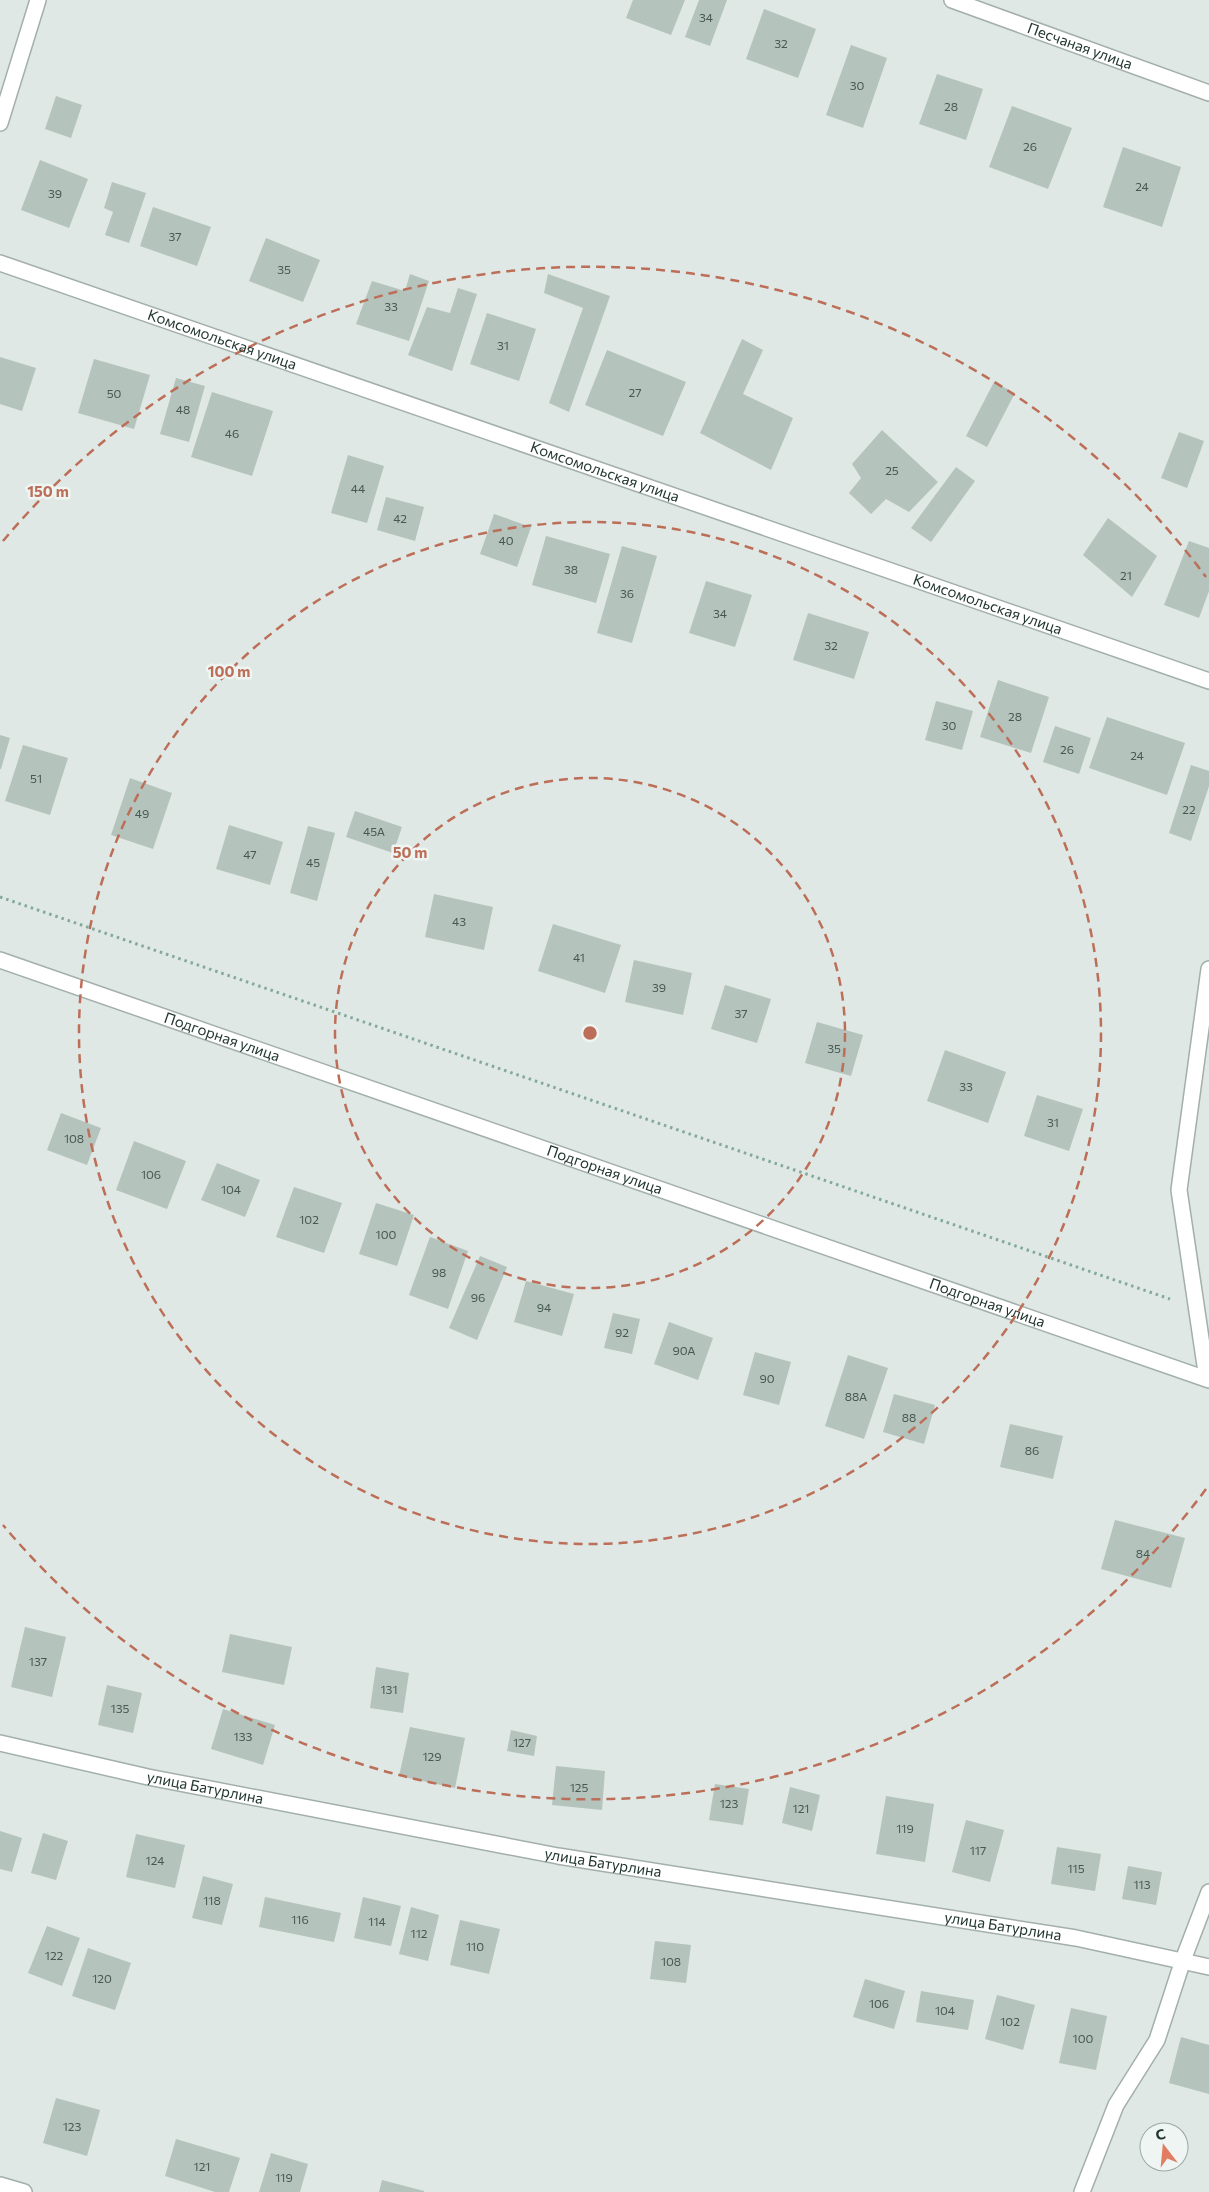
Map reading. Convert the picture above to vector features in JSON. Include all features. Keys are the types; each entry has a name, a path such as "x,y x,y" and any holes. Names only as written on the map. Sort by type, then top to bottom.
{"street":[{"path":"0,123 38,0"},
{"name":"Песчаная улица","path":"952,0 1209,93"},
{"name":"Комсомольская улица","path":"0,263 1209,681"},
{"name":"Подгорная улица","path":"0,960 1208,1380"},
{"path":"1208,1380 1179,1190 1209,968"},
{"name":"улица Батурлина","path":"0,1744 148,1777 558,1856 1076,1938 1209,1967"},
{"path":"1082,2192 1116,2105 1157,2040 1183,1960 1209,1892"},
{"path":"0,2185 24,2192"}],"path":[{"path":"0,897 1196,1308"}],"building":[{"path":"633,0 685,0 671,35 626,18"},
{"path":"699,0 727,0 710,46 685,37"},
{"path":"764,9 816,29 798,78 746,59"},
{"path":"851,45 887,58 863,128 826,115"},
{"path":"937,74 983,89 966,140 919,124"},
{"path":"56,96 82,105 71,138 45,129"},
{"path":"1012,106 1072,128 1048,189 989,167"},
{"path":"1123,147 1181,167 1162,227 1103,207"},
{"path":"40,160 88,179 69,228 21,210"},
{"path":"112,182 146,193 129,243 105,235 113,212 104,208"},
{"path":"153,207 211,227 197,266 140,246"},
{"path":"266,238 320,260 303,302 249,281"},
{"path":"410,274 429,281 409,341 356,324 372,281 405,291"},
{"path":"548,274 610,296 569,412 549,403 583,308 544,293"},
{"path":"458,288 477,294 452,371 408,355 427,307 450,313"},
{"path":"487,313 536,329 519,381 470,364"},
{"path":"742,339 763,350 743,394 793,418 771,470 700,433"},
{"path":"607,350 686,382 663,436 585,405"},
{"path":"0,357 36,368 22,411 0,404"},
{"path":"94,359 150,375 134,429 78,413"},
{"path":"176,378 205,386 189,442 160,434"},
{"path":"994,382 1015,393 987,447 966,436"},
{"path":"212,392 273,411 252,476 191,457"},
{"path":"882,430 938,482 909,512 886,499 871,514 849,493 861,478 852,464"},
{"path":"1179,432 1204,441 1187,488 1161,478"},
{"path":"348,455 384,466 367,523 331,513"},
{"path":"956,467 975,481 931,542 911,528"},
{"path":"386,497 424,507 415,541 377,530"},
{"path":"494,514 531,527 517,567 480,554"},
{"path":"1108,518 1157,556 1132,597 1083,555"},
{"path":"546,536 610,554 596,603 532,585"},
{"path":"1189,541 1209,548 1209,591 1199,618 1164,605"},
{"path":"622,546 657,556 632,643 597,633"},
{"path":"706,581 752,595 735,647 689,633"},
{"path":"808,613 869,632 854,679 793,660"},
{"path":"998,680 1049,697 1031,753 980,737"},
{"path":"936,701 973,711 962,750 925,740"},
{"path":"1107,717 1185,743 1167,795 1089,768"},
{"path":"1055,726 1091,738 1079,774 1043,762"},
{"path":"0,735 10,738 1,769 0,769"},
{"path":"23,745 68,758 50,815 5,801"},
{"path":"1191,765 1209,771 1209,786 1191,841 1169,833"},
{"path":"130,778 172,793 153,849 111,835"},
{"path":"355,811 402,827 393,853 346,837"},
{"path":"229,825 283,842 270,885 216,869"},
{"path":"308,826 335,833 317,901 290,893"},
{"path":"434,894 493,907 484,950 425,937"},
{"path":"553,924 621,945 605,993 538,971"},
{"path":"634,960 692,973 683,1015 625,1002"},
{"path":"725,985 771,999 757,1043 711,1029"},
{"path":"817,1022 863,1035 851,1076 805,1063"},
{"path":"945,1050 1006,1072 988,1123 927,1101"},
{"path":"1037,1095 1083,1109 1069,1151 1024,1136"},
{"path":"61,1113 101,1128 87,1165 47,1150"},
{"path":"134,1141 186,1161 167,1209 116,1190"},
{"path":"217,1163 260,1180 245,1217 201,1200"},
{"path":"294,1187 342,1203 324,1253 276,1237"},
{"path":"376,1203 414,1215 397,1266 359,1254"},
{"path":"430,1237 468,1251 448,1309 409,1295"},
{"path":"480,1256 507,1267 477,1340 449,1328"},
{"path":"526,1281 574,1294 562,1336 514,1322"},
{"path":"613,1313 640,1319 632,1354 604,1348"},
{"path":"669,1322 713,1338 698,1380 654,1364"},
{"path":"755,1352 791,1362 779,1405 743,1395"},
{"path":"848,1355 888,1368 864,1439 825,1426"},
{"path":"894,1394 935,1405 924,1444 883,1432"},
{"path":"1010,1424 1063,1436 1053,1479 1000,1467"},
{"path":"1115,1520 1185,1538 1171,1588 1101,1569"},
{"path":"25,1627 66,1637 52,1697 11,1687"},
{"path":"230,1634 292,1647 284,1685 222,1672"},
{"path":"376,1667 409,1673 403,1713 370,1708"},
{"path":"107,1685 142,1693 133,1733 98,1725"},
{"path":"223,1709 275,1725 263,1765 211,1749"},
{"path":"410,1727 465,1738 455,1788 399,1776"},
{"path":"511,1730 537,1736 534,1756 507,1751"},
{"path":"556,1766 605,1771 602,1810 552,1805"},
{"path":"715,1784 749,1789 743,1825 709,1820"},
{"path":"790,1787 820,1795 812,1831 782,1823"},
{"path":"886,1796 934,1804 925,1862 876,1854"},
{"path":"966,1820 1004,1830 990,1882 952,1872"},
{"path":"0,1831 22,1838 12,1872 0,1869"},
{"path":"43,1833 68,1841 56,1880 31,1873"},
{"path":"136,1834 185,1845 175,1888 126,1877"},
{"path":"1057,1847 1101,1854 1095,1891 1051,1884"},
{"path":"1128,1866 1162,1872 1156,1905 1122,1899"},
{"path":"203,1876 233,1884 222,1925 192,1918"},
{"path":"265,1897 341,1913 334,1942 259,1927"},
{"path":"363,1897 401,1906 391,1946 354,1938"},
{"path":"411,1907 439,1915 428,1961 399,1954"},
{"path":"460,1920 500,1929 489,1974 450,1965"},
{"path":"47,1926 80,1938 62,1986 28,1973"},
{"path":"655,1941 691,1945 686,1983 650,1979"},
{"path":"88,1948 131,1963 115,2010 72,1996"},
{"path":"865,1979 905,1991 894,2029 853,2017"},
{"path":"921,1991 974,2000 968,2030 916,2022"},
{"path":"997,1995 1035,2005 1023,2050 985,2039"},
{"path":"1071,2008 1107,2016 1096,2070 1059,2063"},
{"path":"1181,2037 1209,2045 1209,2094 1169,2083"},
{"path":"56,2098 100,2110 87,2156 43,2143"},
{"path":"176,2139 240,2158 229,2192 215,2192 165,2176"},
{"path":"271,2153 308,2164 300,2192 259,2192"},
{"path":"382,2180 424,2191 424,2192 379,2192"}]}
